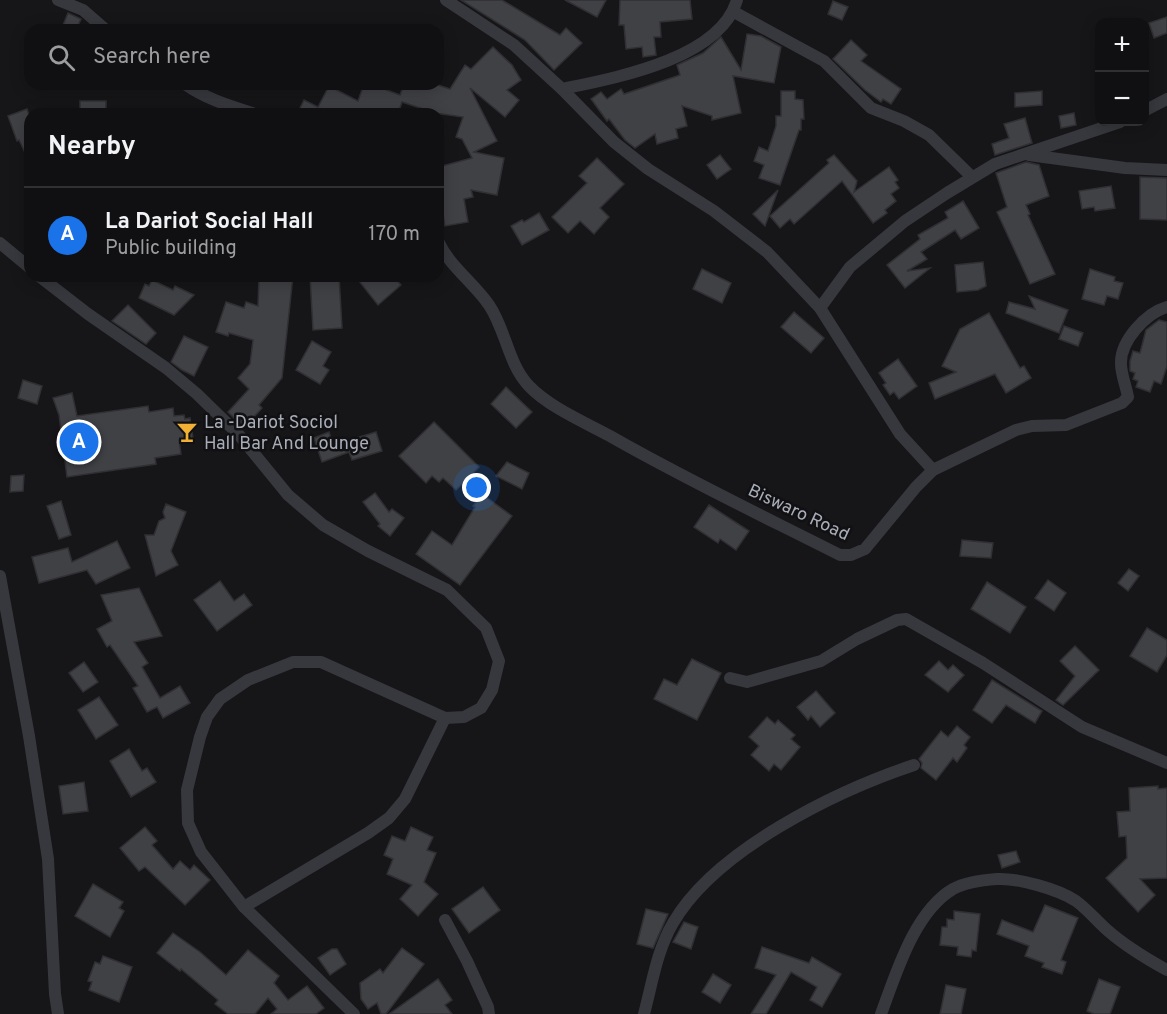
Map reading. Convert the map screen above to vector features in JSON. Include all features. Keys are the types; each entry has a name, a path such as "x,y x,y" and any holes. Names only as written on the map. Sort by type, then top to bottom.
{"street":[{"path":"58,0 82,10 99,24"},
{"path":"446,0 514,45 562,89 614,142 648,169 714,211 767,252 820,308 900,434 933,470"},
{"path":"562,89 644,70 667,61 697,46 722,28 736,6 824,61 871,108 904,121 929,135 972,177"},
{"path":"194,90 207,98 237,108"},
{"path":"1149,108 1167,99"},
{"path":"820,308 850,267 873,247 905,221 972,177 995,164 1108,126"},
{"path":"1025,155 1125,168 1167,170"},
{"path":"0,243 24,263"},
{"name":"Biswaro Road","path":"444,254 487,302 496,316 514,363 529,386 554,405 678,475 840,555 851,555 865,549 933,470 1016,430 1032,426 1066,425 1122,403 1128,397 1121,363 1132,333 1157,310 1167,307"},
{"path":"47,282 88,314 166,368 197,394 239,435 288,495 323,525 368,551 447,590 486,628 499,661 492,690 481,708 464,717 446,718 321,662 292,662 248,680 220,699 207,717 200,737 187,790 188,824 201,852 244,907 354,1014"},
{"path":"0,576 29,736 48,859 58,1014"},
{"path":"730,678 747,682 821,661 857,639 897,620 906,619 983,663 1082,727 1167,763"},
{"path":"244,907 389,818 405,799 446,718"},
{"path":"644,1014 665,937 674,920 704,883 741,851 837,795 914,765"},
{"path":"880,1014 915,933 936,902 954,888 979,881 1011,878 1043,887 1075,901 1138,954 1167,970"},
{"path":"445,920 467,961 489,1014"}],"building":[{"path":"461,0 502,0 560,35 566,28 582,43 554,70 525,40"},
{"path":"565,0 606,0 597,17"},
{"path":"620,0 690,0 692,19 660,22 661,37 654,37 656,55 643,57 642,47 626,49 624,25 619,25"},
{"path":"833,1 848,7 842,20 828,14"},
{"path":"68,13 81,19 79,24 63,24"},
{"path":"1167,17 1167,33 1154,38 1149,23"},
{"path":"747,34 761,36 781,47 774,83 733,76 741,113 712,120 712,116 682,106 687,126 676,129 678,138 657,144 655,134 635,148 625,140 609,119 607,121 591,99 601,92 607,99 621,89 624,94 680,75 677,65 703,53 721,37 741,70"},
{"path":"851,40 867,55 861,61 901,89 891,104 883,99 881,102 865,90 833,59"},
{"path":"493,47 512,65 521,80 507,90 519,100 505,117 470,88 497,141 474,152 504,158 497,195 471,190 473,197 464,199 468,222 445,226 444,220 444,165 472,158 462,139 456,137 463,117 444,114 444,108 420,108 402,102 400,108 300,108 304,100 318,107 327,90 337,90 358,101 362,90 387,90 400,95 402,90 444,90 444,87 450,89 465,65 471,69"},
{"path":"781,91 795,91 795,99 803,100 804,119 801,119 801,130 799,130 780,185 759,178 764,165 754,161 759,147 768,151 776,126 776,116 781,116"},
{"path":"1042,91 1042,105 1015,107 1015,93"},
{"path":"80,101 106,101 106,108 80,108"},
{"path":"24,110 24,150 19,140 17,141 8,116"},
{"path":"1074,113 1076,125 1061,128 1059,116"},
{"path":"1025,118 1032,143 995,155 992,144 1009,138 1004,124"},
{"path":"720,155 731,169 717,179 707,165"},
{"path":"834,155 857,181 854,192 889,167 898,180 895,182 899,188 891,194 896,201 885,210 887,213 873,223 842,181 794,224 790,219 780,228 770,216 829,163 827,160"},
{"path":"597,158 624,184 600,208 609,217 594,234 580,221 568,233 552,217 587,183 579,176"},
{"path":"1026,162 1039,165 1049,196 1026,205 1030,214 1028,215 1055,274 1030,284 997,212 1007,207 996,173"},
{"path":"1140,177 1167,178 1167,220 1140,219"},
{"path":"1111,186 1115,208 1095,211 1094,207 1082,209 1079,191"},
{"path":"778,190 765,226 753,214"},
{"path":"963,201 979,228 961,239 955,230 921,252 927,259 907,271 930,268 905,288 887,265 920,239 918,235 948,218 945,212"},
{"path":"539,213 549,230 522,245 511,226 522,220 524,222"},
{"path":"983,262 986,286 978,290 957,292 955,265"},
{"path":"702,269 731,283 722,303 693,289"},
{"path":"1090,269 1115,277 1114,281 1123,283 1118,299 1107,296 1104,305 1082,299"},
{"path":"151,282 156,282 173,290 175,286 194,295 174,315 139,298 145,284 149,286"},
{"path":"259,282 292,282 282,378 259,405 262,408 244,428 228,412 249,389 238,378 250,364 253,340 216,332 226,302 244,308 246,302 258,306"},
{"path":"310,282 339,282 342,328 313,330"},
{"path":"360,282 398,282 401,285 378,305"},
{"path":"1029,296 1068,310 1059,333 1006,313 1009,302 1035,309"},
{"path":"128,305 156,333 146,344 112,321"},
{"path":"794,312 824,338 811,353 781,327"},
{"path":"989,313 1020,368 1024,366 1031,378 1006,393 995,374 935,399 929,383 956,372 942,366 960,329"},
{"path":"1159,320 1167,322 1167,366 1161,384 1154,381 1150,392 1136,387 1138,381 1133,379 1135,373 1130,371 1130,361 1133,351 1140,353 1146,330"},
{"path":"1064,326 1083,333 1078,346 1059,339"},
{"path":"184,336 208,347 194,376 171,362"},
{"path":"312,341 331,352 323,366 329,370 320,384 296,370"},
{"path":"898,359 917,386 899,399 894,392 890,395 879,373"},
{"path":"23,380 42,386 37,404 18,398"},
{"path":"506,387 532,412 516,428 491,404"},
{"path":"72,393 77,416 148,406 149,412 173,408 174,416 184,415 185,419 190,418 193,438 179,440 181,454 155,458 156,464 67,477 59,415 53,398"},
{"path":"434,422 479,467 456,490 443,478 439,482 432,476 426,483 399,456"},
{"path":"329,432 333,445 376,432 382,451 352,460 349,452 322,462 314,438"},
{"path":"507,462 529,473 522,489 496,476"},
{"path":"24,475 23,491 10,492 11,476"},
{"path":"375,493 389,512 392,509 404,518 390,536 378,526 380,524 363,502"},
{"path":"482,494 512,516 460,585 416,554 432,531 452,545"},
{"path":"61,501 71,535 59,539 47,506"},
{"path":"166,504 186,512 171,551 178,565 156,576 145,535 154,535 159,521 165,518 163,512"},
{"path":"709,505 749,531 736,550 720,539 718,543 694,527"},
{"path":"962,540 993,543 991,558 960,556"},
{"path":"117,541 130,568 96,584 87,570 39,583 32,557 68,548 72,562"},
{"path":"1129,569 1139,576 1128,591 1118,583"},
{"path":"1048,580 1066,593 1054,611 1035,598"},
{"path":"220,581 234,601 244,594 252,605 217,631 194,600"},
{"path":"987,582 1026,607 1010,633 971,609"},
{"path":"139,588 162,636 134,642 148,663 142,667 160,698 180,686 190,703 163,718 157,707 147,712 133,688 138,686 110,645 107,647 97,629 112,621 101,595"},
{"path":"1147,628 1167,640 1167,655 1157,672 1130,656"},
{"path":"1075,646 1099,670 1063,705 1056,700 1075,676 1060,661"},
{"path":"692,659 721,673 697,720 654,699 664,679 677,685"},
{"path":"939,661 948,670 953,665 964,675 948,692 925,675"},
{"path":"84,662 98,682 83,692 69,673"},
{"path":"992,680 1042,711 1035,723 1006,705 992,723 973,710"},
{"path":"816,691 835,713 820,727 811,716 808,720 797,707"},
{"path":"99,697 118,725 96,739 78,710"},
{"path":"767,717 775,724 778,720 795,735 791,739 800,747 781,770 774,764 769,771 751,755 759,746 749,737"},
{"path":"957,726 970,737 964,745 967,748 957,762 953,758 936,780 921,768 922,763 919,759 941,731 948,737"},
{"path":"129,749 142,771 147,768 156,782 131,797 110,761"},
{"path":"84,782 88,811 63,814 59,786"},
{"path":"1158,786 1158,789 1167,788 1167,878 1140,879 1155,895 1138,912 1106,878 1127,858 1126,836 1119,837 1117,812 1130,811 1129,788"},
{"path":"145,827 157,841 152,845 173,869 180,861 190,870 194,865 210,880 185,905 145,867 139,871 120,848"},
{"path":"411,827 433,837 427,850 436,853 424,882 438,894 418,916 400,899 412,885 387,874 393,859 384,855 392,836 405,841"},
{"path":"1016,851 1020,862 1002,868 998,855"},
{"path":"93,884 123,902 119,908 124,911 110,937 75,916"},
{"path":"483,887 500,910 469,933 452,909"},
{"path":"1045,905 1078,918 1061,960 1066,962 1062,974 1042,967 1044,963 1025,956 1029,946 997,934 1002,920 1033,932"},
{"path":"646,909 668,914 653,948 637,944"},
{"path":"954,911 980,914 976,951 972,950 971,957 957,955 958,947 940,945 942,927 947,927 947,919 954,920"},
{"path":"684,922 698,927 691,949 673,942"},
{"path":"173,933 200,952 226,975 248,950 279,976 274,983 288,1000 307,986 324,1008 316,1014 271,1014 277,1009 268,998 255,1014 228,1014 215,1004 218,1000 181,969 180,971 157,953"},
{"path":"762,947 809,963 812,957 841,974 822,1007 810,1000 817,987 791,972 766,1014 751,1014 776,975 755,968"},
{"path":"402,948 424,964 386,1014 381,1014 377,1003 368,1009 361,999 360,983 380,969 383,973"},
{"path":"332,949 337,949 346,964 330,975 318,958"},
{"path":"103,956 132,967 119,1002 89,990 92,982 88,981 95,962 100,964"},
{"path":"713,974 731,985 720,1003 702,992"},
{"path":"438,979 452,1000 445,1005 452,1014 389,1014"},
{"path":"1099,979 1120,987 1110,1014 1094,1014 1087,1011"},
{"path":"946,985 966,989 961,1014 940,1014"}],"place":[{"name":"La -Dariot Sociol Hall Bar And Lounge","path":"187,432"},
{"name":"La Dariot Social Hall","path":"79,442"}]}
